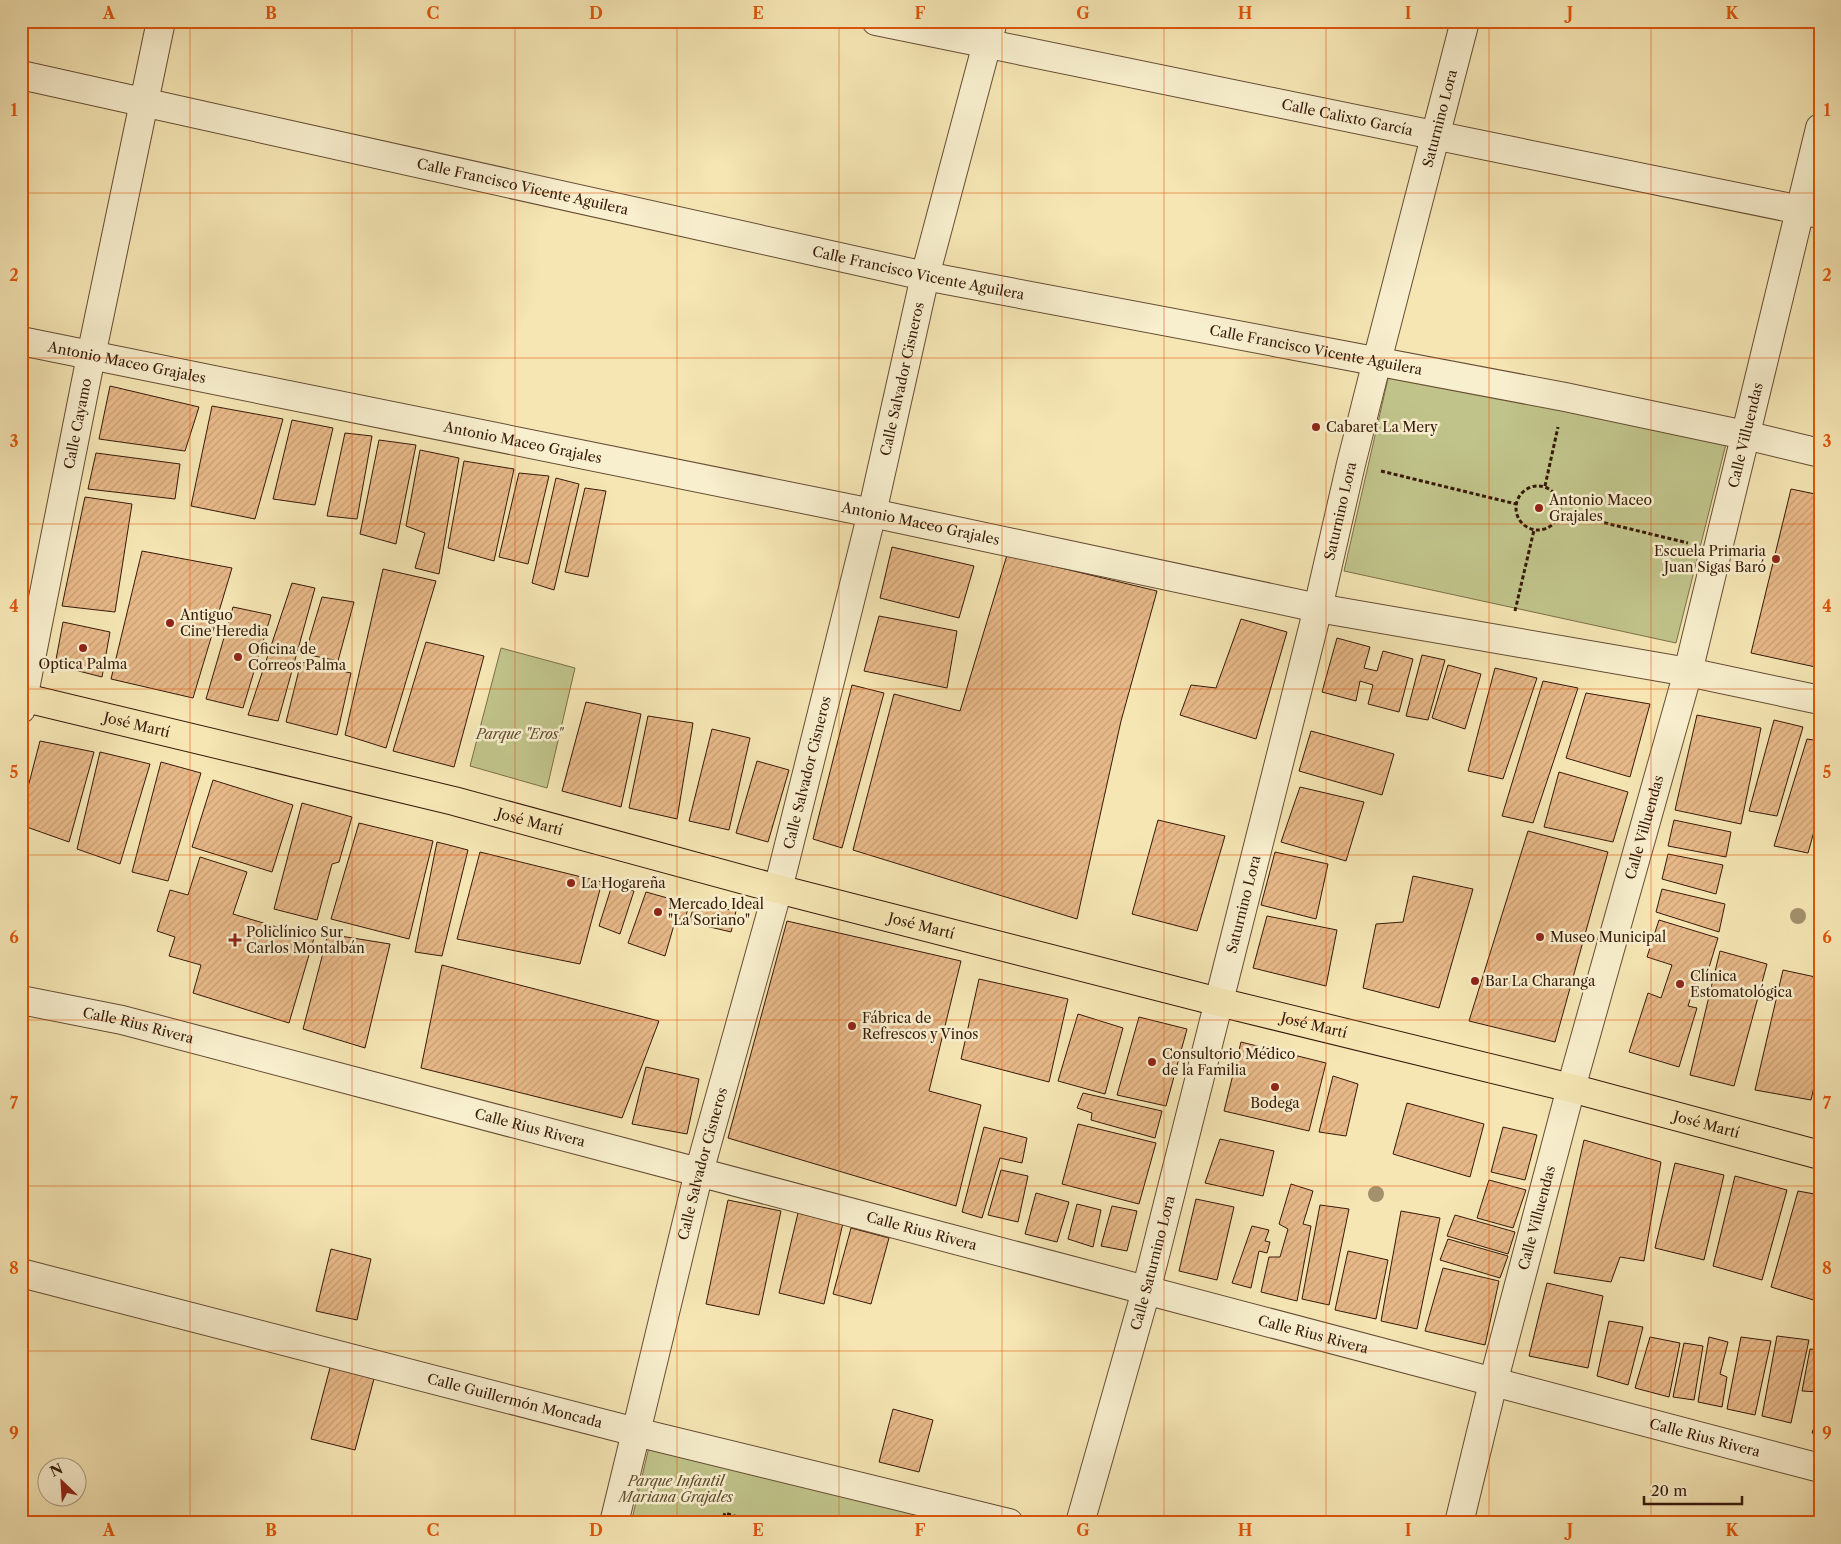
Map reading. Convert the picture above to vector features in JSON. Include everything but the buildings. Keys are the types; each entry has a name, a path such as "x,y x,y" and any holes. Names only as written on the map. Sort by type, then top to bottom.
{"main road":[{"name":"José Martí","path":"22,701 454,801 778,889 1219,1002 1571,1088 1820,1155"}],"street":[{"name":"Calle Cayamo","path":"22,701 161,21"},
{"name":"Calle Calixto García","path":"876,21 990,33 1437,136 1810,212"},
{"name":"Saturnino Lora","path":"1219,1002 1318,608 1351,464 1437,136 1465,21"},
{"name":"Calle Salvador Cisneros","path":"614,1523 699,1172 778,889 872,513 925,276 990,33"},
{"name":"Calle Francisco Vicente Aguilera","path":"21,75 925,276 1565,398 1745,435 1820,453"},
{"name":"Calle Villuendas","path":"1459,1523 1493,1383 1571,1088 1688,672 1745,435 1810,212 1820,128"},
{"name":"Antonio Maceo Grajales","path":"21,341 872,513 1318,608 1688,672 1820,700"},
{"name":"Calle Rius Rivera","path":"21,1000 122,1020 1820,1468"},
{"name":"Calle Saturnino Lora","path":"1080,1523 1146,1291 1219,1002"},
{"name":"Calle Guillermón Moncada","path":"21,1273 636,1432 1009,1523"}],"path":[{"path":"1545,486 1565,398"},
{"path":"1351,464 1516,504"},
{"path":"1533,485 1545,486 1554,492 1560,500 1559,517 1554,524 1546,529 1529,529 1521,523 1517,516 1516,504 1518,497 1524,490 1533,485"},
{"path":"1560,512 1718,550"},
{"path":"1508,641 1534,530"},
{"path":"722,1523 725,1513 755,1523"}],"green space":[{"path":"1390,370 1726,444 1676,643 1344,571"},
{"name":"Parque \"Eros\"","path":"501,648 575,668 547,788 470,766"},
{"name":"Parque Infantil Mariana Grajales","path":"649,1447 960,1523 631,1523"}],"place":[{"name":"Cabaret La Mery","path":"1316,427"},
{"name":"Antonio Maceo Grajales","path":"1539,508"},
{"name":"Escuela Primaria Juan Sigas Baró","path":"1776,559"},
{"name":"Antiguo Cine Heredia","path":"170,623"},
{"name":"Optica Palma","path":"83,648"},
{"name":"Oficina de Correos Palma","path":"238,657"},
{"name":"La Hogareña","path":"571,883"},
{"name":"Mercado Ideal \"La Soriano\"","path":"658,912"},
{"name":"Museo Municipal","path":"1540,937"},
{"name":"Policlínico Sur Carlos Montalbán","path":"235,940"},
{"name":"Bar La Charanga","path":"1475,981"},
{"name":"Clínica Estomatológica","path":"1680,984"},
{"name":"Fábrica de Refrescos y Vinos","path":"852,1026"},
{"name":"Consultorio Médico de la Familia","path":"1152,1062"},
{"name":"Bodega","path":"1275,1087"}]}
